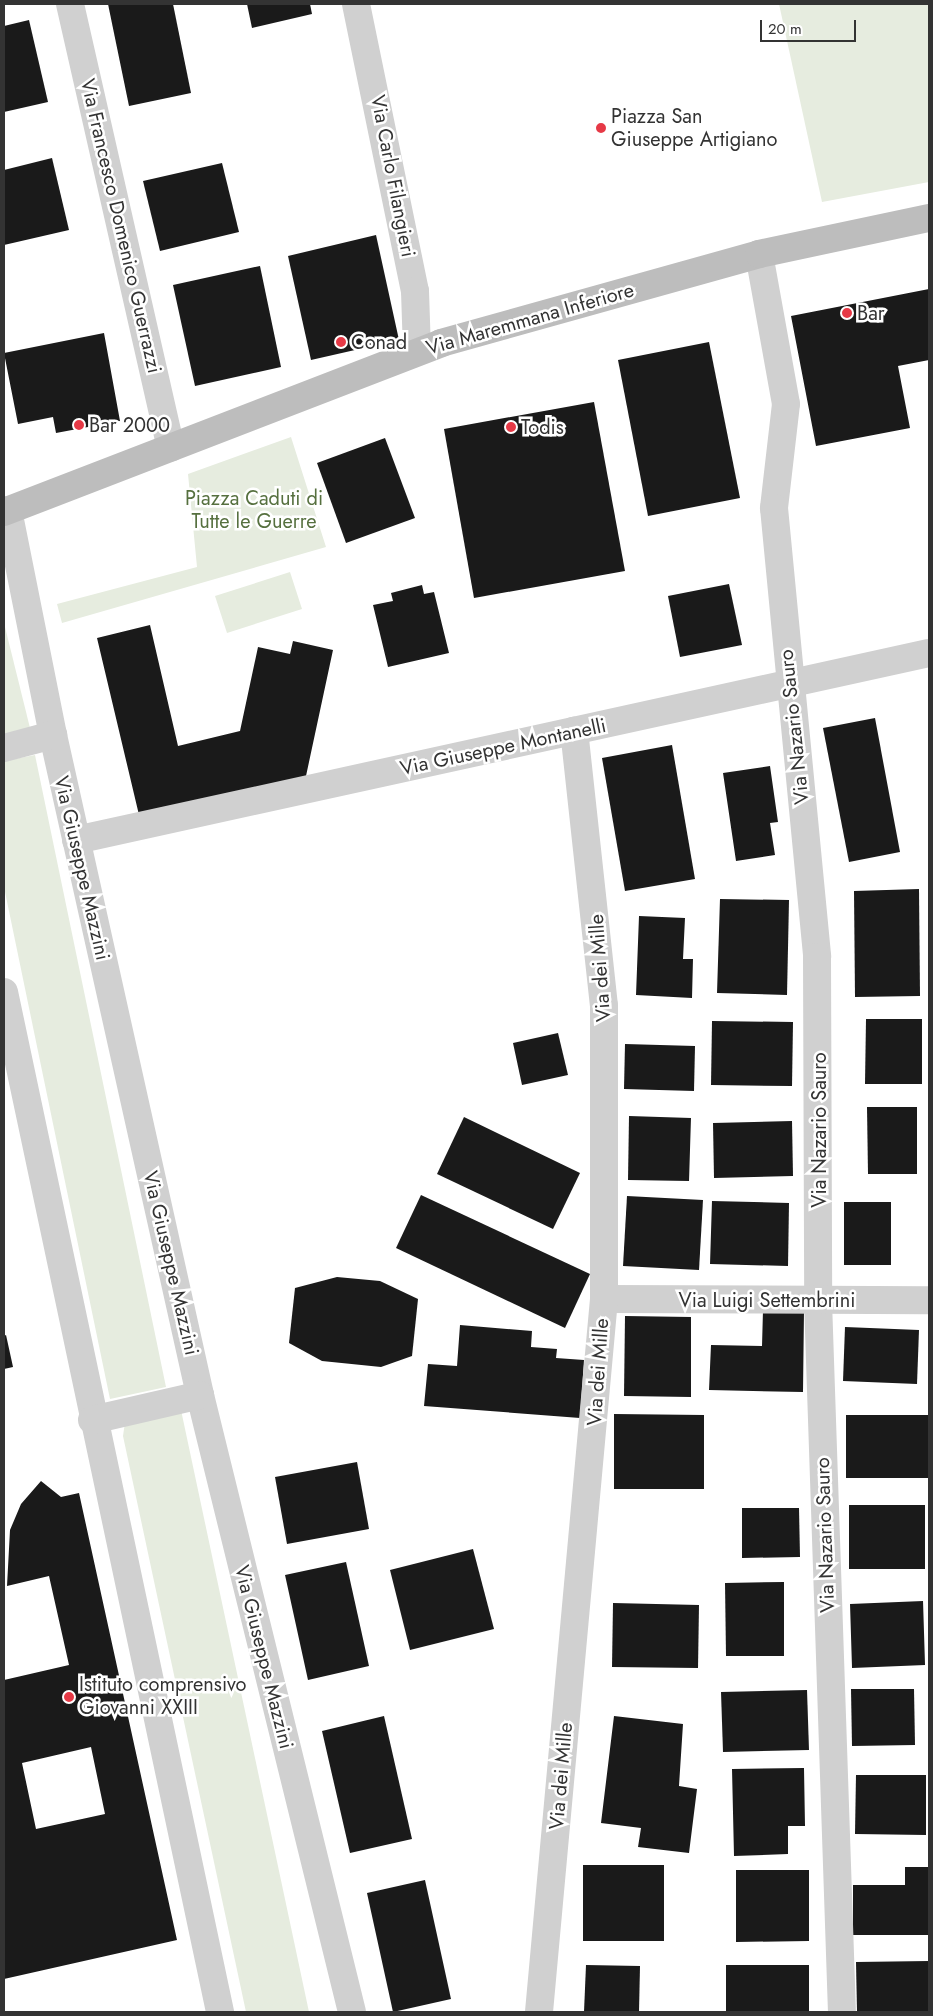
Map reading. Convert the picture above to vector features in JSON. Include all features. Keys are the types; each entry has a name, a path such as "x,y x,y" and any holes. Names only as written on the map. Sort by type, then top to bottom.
{"main road":[{"name":"Via Maremmana Inferiore","path":"6,511 172,448 417,351 759,254 929,218"}],"street":[{"name":"Via Francesco Domenico Guerrazzi","path":"70,4 172,448"},
{"name":"Via Carlo Filangieri","path":"356,4 416,291 417,351"},
{"name":"Via Nazario Sauro","path":"759,254 786,404 773,499 788,685 817,957 818,1301 842,2012"},
{"name":"Via Giuseppe Mazzini","path":"6,511 76,840 200,1396 352,2012"},
{"name":"Via Giuseppe Montanelli","path":"76,840 929,653"},
{"name":"Via dei Mille","path":"539,2012 604,1299 604,1006 574,732"},
{"path":"4,748 53,735"},
{"path":"4,992 92,1420 220,2012"},
{"name":"Via Luigi Settembrini","path":"604,1299 929,1300"},
{"path":"92,1420 200,1396"}],"green space":[{"path":"779,4 929,4 929,182 822,202"},
{"name":"Piazza Caduti di Tutte le Guerre","path":"291,437 326,547 62,623 57,604 197,567 188,474"},
{"path":"290,572 302,609 227,633 215,596"},
{"path":"4,623 30,728 4,735"},
{"path":"35,755 166,1387 110,1399 4,887 4,761"},
{"path":"181,1410 309,2012 246,2012 123,1436 125,1422"}],"building":[{"path":"108,4 173,4 191,93 129,106"},
{"path":"247,4 310,4 312,14 252,28"},
{"path":"29,20 48,102 4,112 4,26"},
{"path":"52,158 69,230 4,245 4,170"},
{"path":"222,163 239,232 160,251 143,181"},
{"path":"376,235 399,340 311,360 288,256"},
{"path":"260,266 281,367 195,386 173,285"},
{"path":"929,289 929,360 898,366 910,428 816,446 791,316"},
{"path":"104,333 120,421 56,433 53,417 18,424 4,353"},
{"path":"709,342 740,498 648,516 618,360"},
{"path":"594,402 625,571 474,598 444,429"},
{"path":"385,438 415,518 346,543 317,463"},
{"path":"729,584 742,645 680,657 668,596"},
{"path":"422,585 424,594 434,592 449,653 388,667 373,605 393,601 391,593"},
{"path":"150,625 178,746 240,731 258,647 290,654 293,641 333,650 306,776 139,815 97,638"},
{"path":"875,718 900,852 849,862 823,728"},
{"path":"672,745 695,879 625,891 602,758"},
{"path":"770,766 778,822 770,823 775,855 736,861 723,773"},
{"path":"919,889 920,996 855,997 854,891"},
{"path":"720,899 789,900 787,995 717,993"},
{"path":"639,916 685,918 683,959 693,959 692,998 636,995"},
{"path":"866,1019 922,1019 922,1084 865,1084"},
{"path":"712,1021 793,1022 792,1086 711,1085"},
{"path":"558,1033 568,1075 522,1085 513,1043"},
{"path":"625,1044 695,1046 694,1091 624,1089"},
{"path":"867,1107 917,1107 917,1174 868,1174"},
{"path":"629,1116 691,1118 689,1181 628,1180"},
{"path":"464,1117 580,1173 553,1229 437,1174"},
{"path":"792,1121 793,1176 714,1178 713,1123"},
{"path":"421,1195 590,1274 565,1328 396,1248"},
{"path":"627,1196 703,1200 699,1270 623,1266"},
{"path":"712,1201 789,1203 788,1266 710,1264"},
{"path":"844,1202 891,1202 891,1265 844,1265"},
{"path":"337,1277 380,1281 418,1299 412,1356 381,1367 322,1361 289,1343 295,1288"},
{"path":"763,1310 804,1311 803,1392 709,1390 711,1345 762,1346"},
{"path":"625,1316 691,1317 691,1397 624,1396"},
{"path":"460,1325 532,1331 531,1347 557,1349 556,1358 584,1360 580,1418 424,1406 428,1364 457,1366"},
{"path":"845,1327 919,1330 917,1384 843,1381"},
{"path":"6,1335 13,1367 4,1369 4,1336"},
{"path":"614,1414 704,1415 704,1489 614,1489"},
{"path":"846,1415 928,1415 928,1478 846,1478"},
{"path":"357,1462 369,1529 287,1544 275,1477"},
{"name":"Istituto comprensivo Giovanni XXIII","path":"41,1481 61,1497 79,1493 177,1940 4,1979 4,1680 69,1665 49,1576 7,1586 10,1530 21,1504","holes":["91,1747 105,1814 36,1829 22,1763"]},
{"path":"849,1505 925,1505 925,1569 849,1569"},
{"path":"742,1508 799,1508 800,1557 742,1558"},
{"path":"473,1549 494,1629 410,1650 390,1570"},
{"path":"346,1562 369,1666 308,1680 285,1575"},
{"path":"784,1582 784,1656 726,1656 725,1583"},
{"path":"923,1601 925,1665 852,1668 850,1604"},
{"path":"613,1603 699,1605 698,1668 612,1667"},
{"path":"851,1689 914,1689 915,1745 852,1746"},
{"path":"807,1690 809,1750 723,1752 721,1692"},
{"path":"384,1716 412,1839 350,1853 322,1731"},
{"path":"614,1716 683,1724 679,1786 697,1789 689,1853 638,1847 641,1828 601,1823"},
{"path":"804,1768 805,1826 788,1826 788,1854 734,1856 732,1769"},
{"path":"856,1775 926,1775 926,1835 855,1834"},
{"path":"583,1865 664,1865 664,1941 583,1941"},
{"path":"905,1867 929,1867 929,1935 853,1935 853,1885 905,1885"},
{"path":"736,1870 809,1870 809,1941 736,1942"},
{"path":"425,1880 451,1999 393,2012 367,1893"},
{"path":"929,1961 929,2012 857,2012 856,1962"},
{"path":"586,1965 640,1966 639,2012 584,2012"},
{"path":"726,1965 809,1965 809,2012 726,2012"}],"place":[{"name":"Piazza San Giuseppe Artigiano","path":"601,128"},
{"name":"Bar","path":"847,313"},
{"name":"Conad","path":"341,342"},
{"name":"Bar 2000","path":"79,425"},
{"name":"Todis","path":"511,427"},
{"name":"Istituto comprensivo Giovanni XXIII","path":"69,1697"}]}
